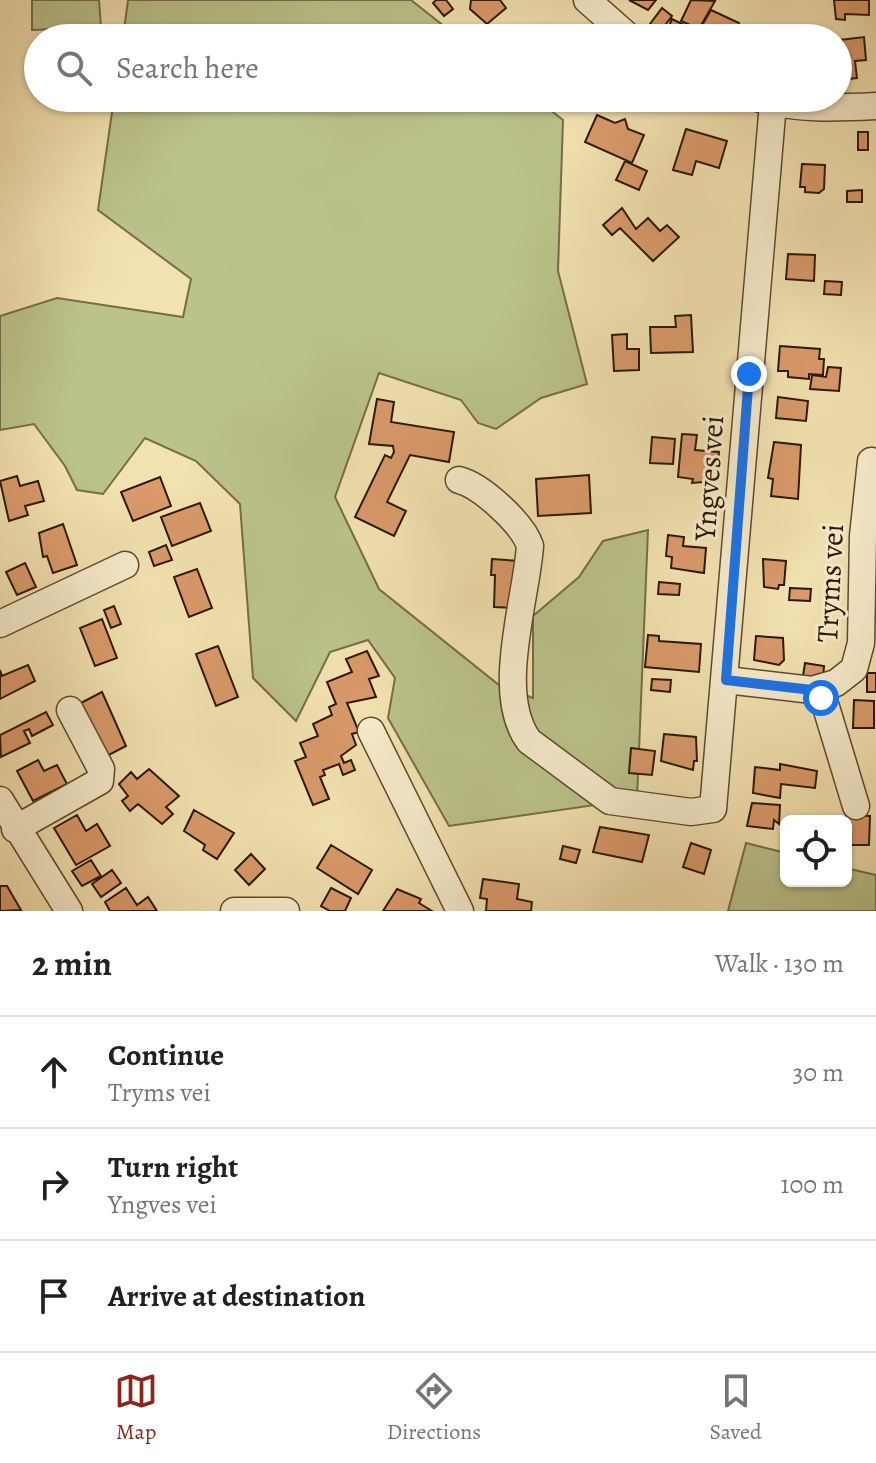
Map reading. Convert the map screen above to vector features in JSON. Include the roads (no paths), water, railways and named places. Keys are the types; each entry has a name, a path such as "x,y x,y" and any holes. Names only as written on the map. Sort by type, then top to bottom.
{"street":[{"path":"587,0 614,24"},
{"path":"852,107 876,106"},
{"name":"Yngves vei","path":"459,480 489,497 512,519 530,546 513,695 521,729 529,741 610,801 628,806 691,812 713,809 726,680 764,112"},
{"name":"Tryms vei","path":"726,680 812,690 847,677 858,658 863,536 871,461"},
{"path":"0,624 125,565"},
{"path":"812,690 826,707 856,806"},
{"path":"15,829 100,781 101,769 70,710"},
{"path":"371,731 460,911"},
{"path":"0,800 15,829 69,911"},
{"path":"234,911 286,911"}]}
